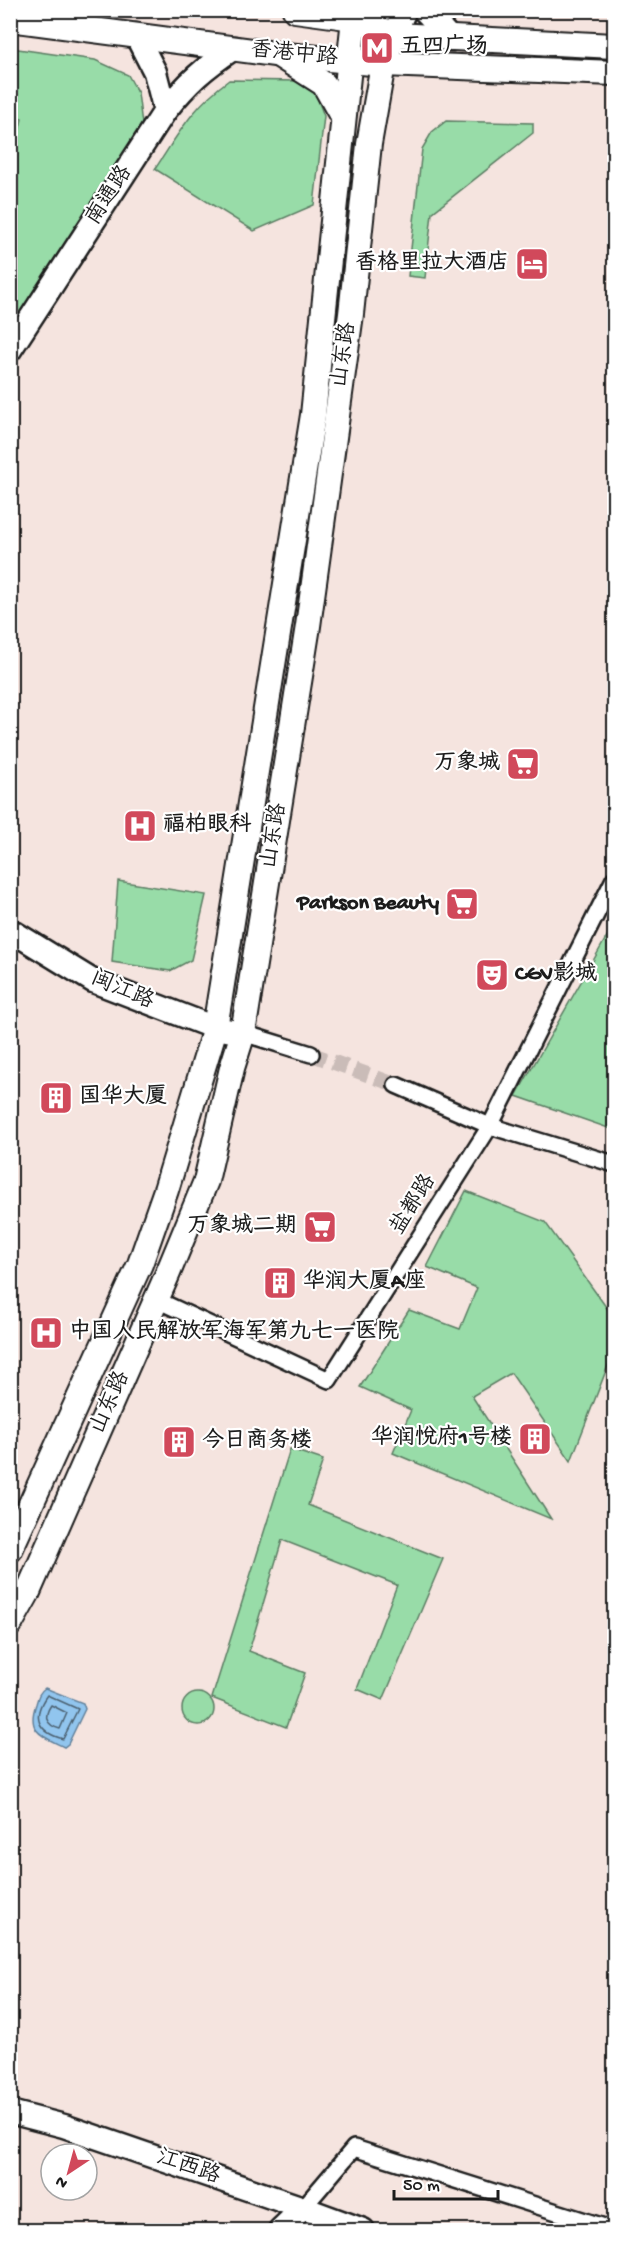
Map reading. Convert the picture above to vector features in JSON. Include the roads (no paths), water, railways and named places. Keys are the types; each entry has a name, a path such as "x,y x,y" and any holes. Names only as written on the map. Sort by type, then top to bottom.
{"main road":[{"name":"香港中路","path":"295,10 354,14 394,35 615,46"},
{"name":"山东路","path":"10,1550 140,1264 166,1190 215,1028 313,415 354,14"},
{"name":"香港中路","path":"10,19 275,54 383,64 615,73"},
{"name":"山东路","path":"10,1624 28,1592 157,1300 206,1180 232,1068 243,1033 308,626 351,314 369,144 383,64 394,35"},
{"path":"275,54 324,84 343,118"}],"street":[{"name":"山东路","path":"394,35 405,10"},
{"path":"424,10 451,39"},
{"path":"136,35 155,72 165,111"},
{"name":"南通路","path":"10,350 165,111 198,73 234,48"},
{"name":"盐都路","path":"157,1300 329,1380 490,1126 615,879"},
{"name":"闽江路","path":"10,930 93,981 215,1028 243,1033"},
{"path":"243,1033 311,1054"},
{"path":"396,1085 490,1126 615,1164"},
{"name":"江西路","path":"10,2112 64,2126 363,2230"},
{"path":"280,2230 303,2208 354,2148 615,2230"}],"water":[{"path":"45,1688 83,1703 85,1709 68,1744 64,1747 38,1732 33,1721 39,1695"}],"tunnel":[{"path":"311,1054 396,1085"}],"place":[{"name":"五四广场","path":"377,48"},
{"name":"香格里拉大酒店","path":"532,264"},
{"name":"万象城","path":"523,764"},
{"name":"福柏眼科","path":"140,826"},
{"name":"Parkson Beauty","path":"462,904"},
{"name":"CGV影城","path":"492,975"},
{"name":"国华大厦","path":"56,1098"},
{"name":"万象城二期","path":"320,1227"},
{"name":"华润大厦A座","path":"280,1283"},
{"name":"中国人民解放军海军第九七一医院","path":"46,1333"},
{"name":"华润悦府1号楼","path":"535,1439"},
{"name":"今日商务楼","path":"179,1442"}]}
